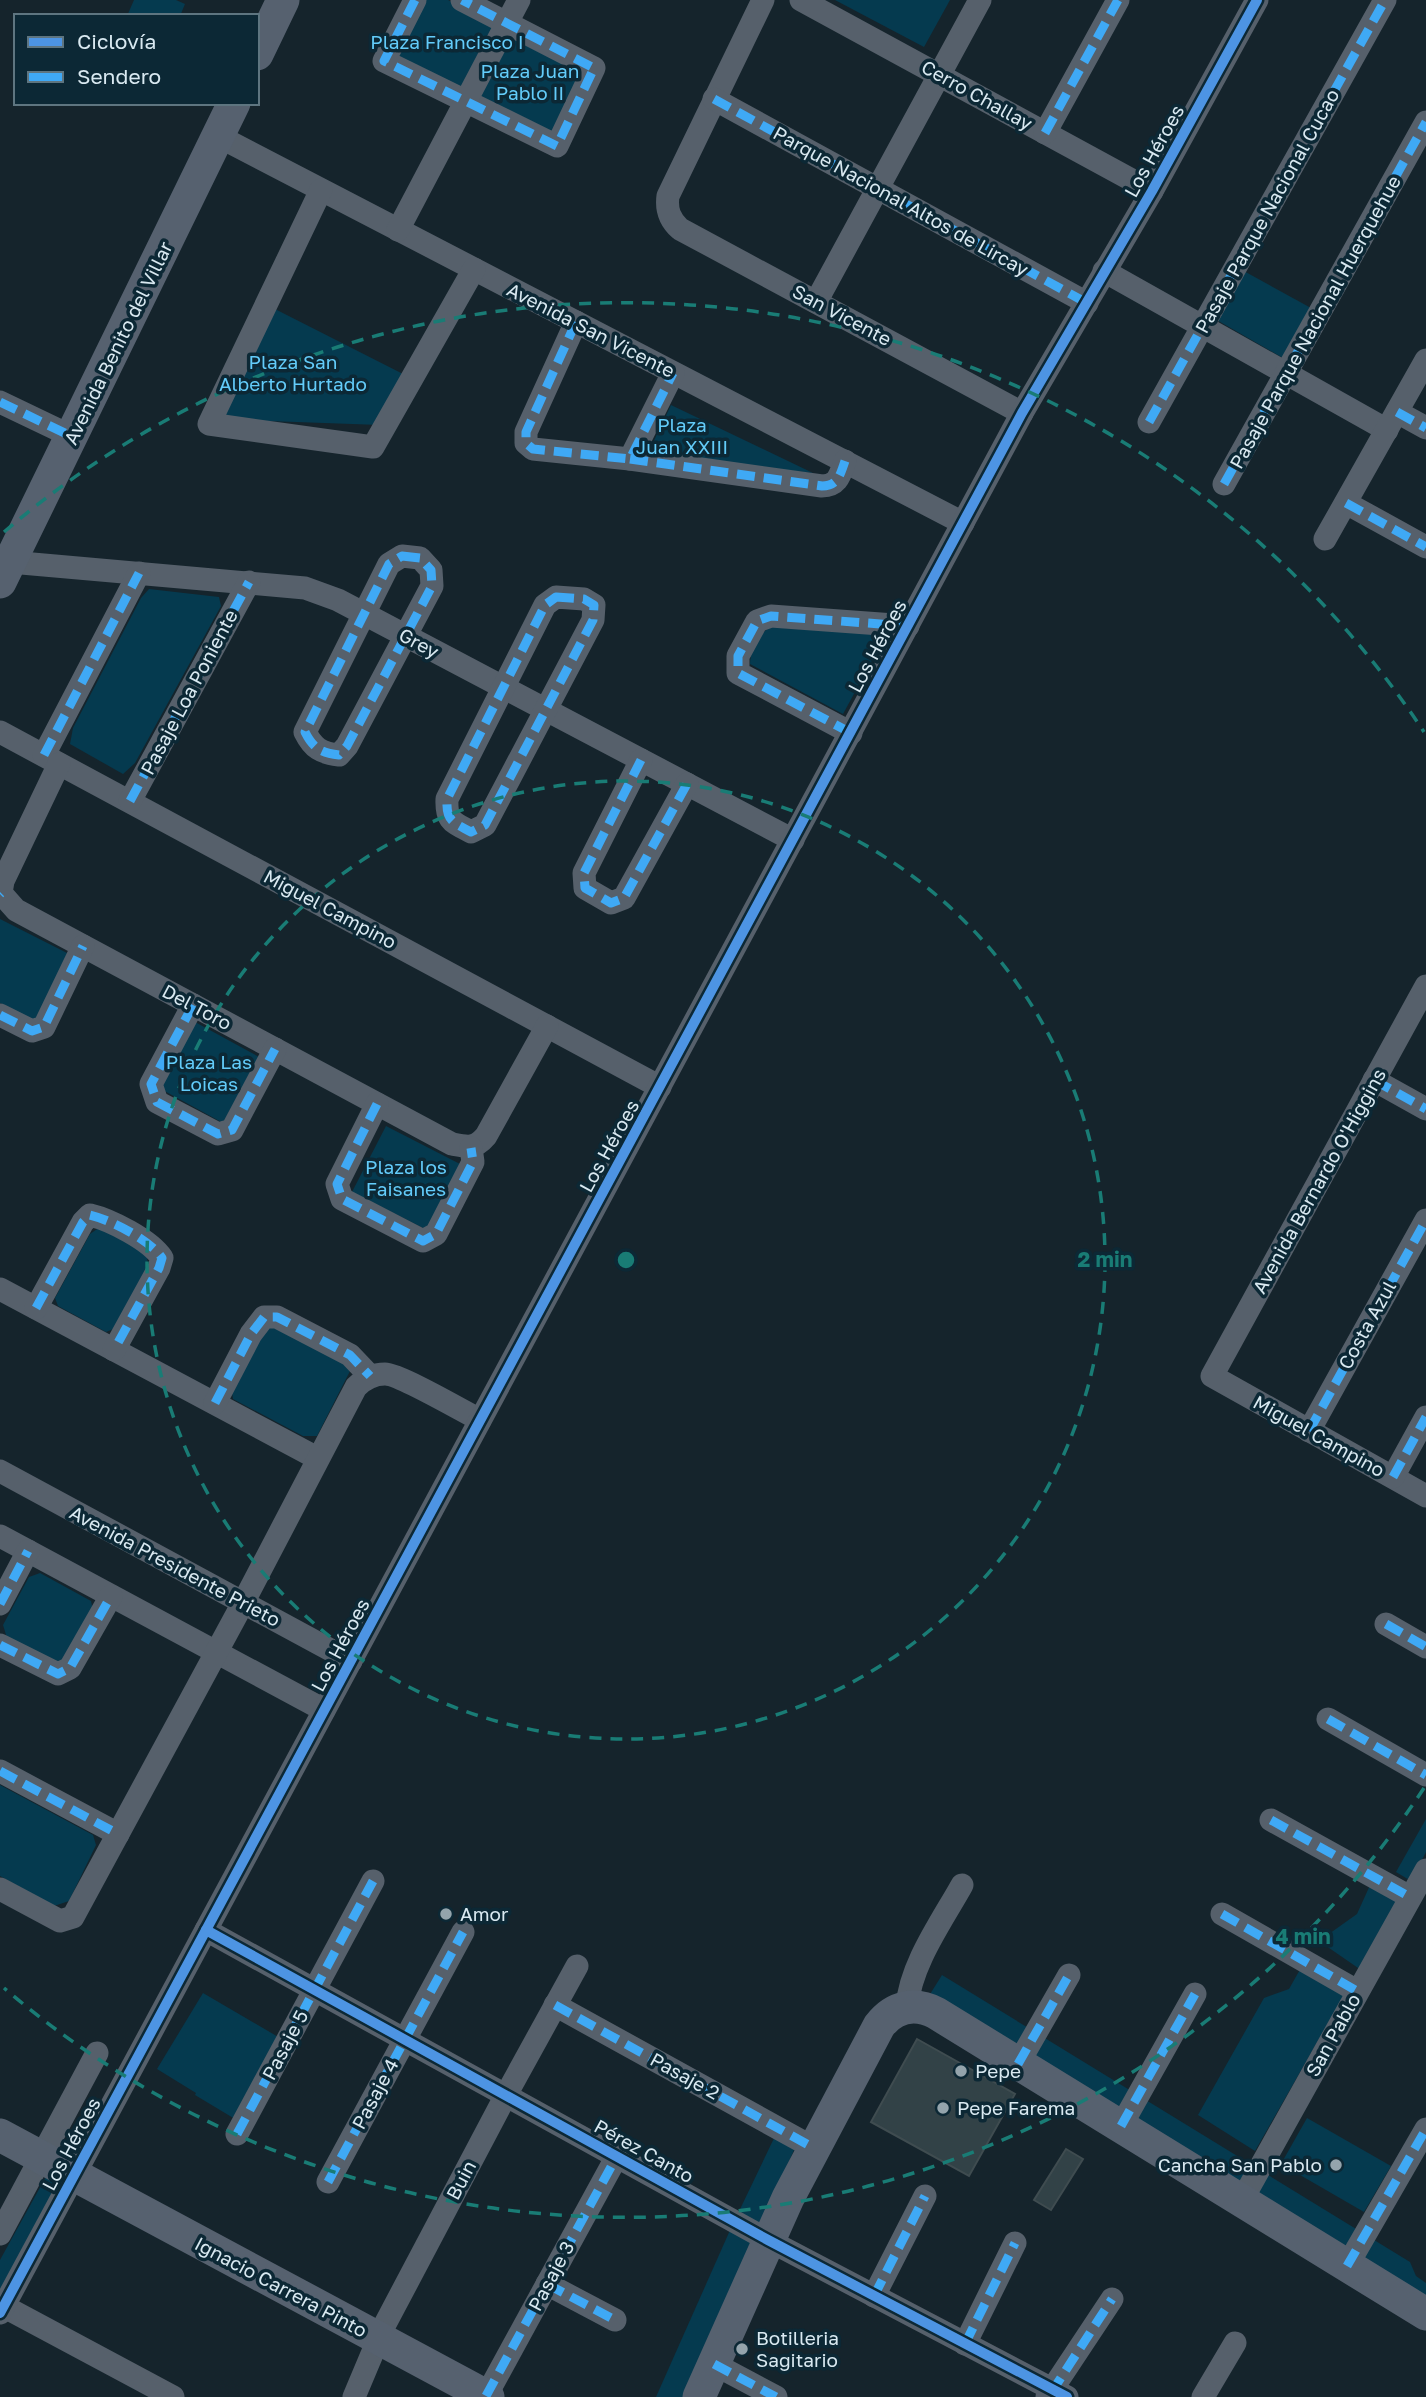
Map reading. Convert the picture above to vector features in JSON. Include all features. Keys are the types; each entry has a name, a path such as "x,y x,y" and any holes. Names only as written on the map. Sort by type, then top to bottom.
{"street":[{"path":"259,50 283,0"},
{"path":"415,0 384,61 557,146 594,68 462,0"},
{"path":"398,230 519,0"},
{"path":"715,99 763,0"},
{"name":"Cerro Challay","path":"801,0 1152,191"},
{"path":"816,302 980,0"},
{"path":"1045,132 1118,0"},
{"name":"Los Héroes","path":"2,2310 1022,413 1152,191 1257,0"},
{"name":"Pasaje Parque Nacional Cucao","path":"1149,422 1385,0"},
{"name":"Parque Nacional Altos de Lircay","path":"715,99 1087,303"},
{"name":"San Vicente","path":"715,99 671,189 667,204 674,224 1022,413"},
{"name":"Avenida Benito del Villar","path":"5,572 233,105"},
{"name":"Pasaje Parque Nacional Huerquehue","path":"1224,484 1426,122"},
{"name":"Avenida San Vicente","path":"218,136 964,523"},
{"path":"321,190 209,424 373,447 474,270"},
{"path":"1104,271 1286,374 1392,421 1426,428"},
{"path":"576,322 526,432 526,443 533,449 630,459 822,486 831,486 838,480 845,461"},
{"path":"1325,539 1426,360"},
{"path":"630,459 673,373"},
{"path":"0,402 73,437"},
{"path":"1346,503 1426,548"},
{"path":"402,556 420,558 431,569 432,586 347,746 339,755 326,754 312,746 305,732 364,614 389,564 402,556"},
{"name":"Grey","path":"5,572 139,573 305,588 338,600 406,635 793,840"},
{"name":"Del Toro","path":"139,573 51,759 3,881 1,893 16,910 452,1144 471,1148"},
{"name":"Pasaje Loa Poniente","path":"130,801 249,582"},
{"path":"556,597 584,599 594,605 593,620 485,825 471,832 452,822 446,813 447,799 503,687 545,605 556,597"},
{"path":"851,733 738,673 738,656 757,621 771,616 908,626"},
{"name":"Miguel Campino","path":"0,732 660,1087"},
{"path":"641,760 584,873 585,888 611,903 624,898 687,784"},
{"path":"0,1015 32,1031 44,1027 83,946"},
{"name":"Avenida Bernardo O'Higgins","path":"1212,1376 1426,986"},
{"path":"192,1005 151,1084 157,1102 218,1134 232,1130 275,1049"},
{"path":"377,1104 337,1184 342,1199 423,1241 436,1234 473,1162 471,1148 486,1136 547,1026"},
{"path":"1374,1080 1426,1109"},
{"path":"36,1308 83,1222 90,1215 102,1218 155,1247 162,1258 114,1350"},
{"name":"Costa Azul","path":"1309,1431 1426,1220"},
{"path":"0,1289 317,1458"},
{"path":"215,1403 251,1334 264,1317 277,1317 350,1355 370,1376"},
{"path":"0,1889 61,1921 74,1917 356,1387 370,1376 388,1374 401,1378 480,1420"},
{"name":"Miguel Campino","path":"1212,1376 1426,1496"},
{"path":"1393,1477 1426,1418"},
{"name":"Avenida Presidente Prieto","path":"0,1471 351,1661"},
{"path":"0,1536 324,1710"},
{"path":"0,1604 28,1551"},
{"path":"0,1645 58,1674 70,1668 111,1596"},
{"path":"1386,1624 1426,1647"},
{"path":"1328,1719 1426,1775"},
{"path":"0,1771 118,1834"},
{"path":"1271,1820 1410,1898"},
{"name":"San Pablo","path":"1242,2200 1426,1870"},
{"name":"Pasaje 5","path":"236,2134 373,1881"},
{"path":"907,2007 909,1988 916,1969 962,1885"},
{"path":"1222,1914 1357,1991"},
{"name":"Pérez Canto","path":"206,1930 768,2240 1056,2395"},
{"name":"Pasaje 4","path":"328,2182 463,1932"},
{"name":"Buin","path":"354,2397 379,2340 506,2095 577,1966"},
{"path":"1018,2064 1069,1975"},
{"path":"1121,2126 1195,1994"},
{"name":"Pasaje 2","path":"555,2005 814,2148"},
{"path":"699,2397 768,2240 879,2026 891,2013 907,2007 927,2008 1426,2314"},
{"name":"Los Héroes","path":"0,2234 97,2053"},
{"path":"1348,2266 1426,2129"},
{"name":"Ignacio Carrera Pinto","path":"0,2135 487,2397"},
{"name":"Pasaje 3","path":"487,2397 617,2156"},
{"path":"874,2296 925,2196"},
{"path":"965,2344 1015,2243"},
{"path":"547,2284 615,2320"},
{"path":"1056,2395 1112,2299"},
{"path":"2,2310 173,2397"},
{"path":"1203,2397 1235,2343"},
{"path":"714,2364 776,2397"}],"green space":[{"path":"134,0 176,0 185,4 181,14 128,14"},
{"name":"Plaza Francisco I","path":"422,0 448,0 500,26 466,93 392,59"},
{"path":"835,0 950,0 924,47"},
{"name":"Plaza Juan Pablo II","path":"508,32 588,66 554,138 476,98"},
{"path":"1242,270 1311,308 1283,358 1215,319"},
{"name":"Plaza San Alberto Hurtado","path":"271,307 405,375 380,425 215,419"},
{"name":"Plaza Juan XXIII","path":"671,405 813,473 647,455"},
{"path":"149,589 219,597 221,606 135,763 123,774 70,744 73,728 141,598"},
{"path":"770,627 886,635 843,714 750,664 756,643"},
{"path":"0,919 69,954 35,1021 0,1003"},
{"name":"Plaza Las Loicas","path":"195,1022 259,1057 223,1123 159,1088"},
{"name":"Plaza los Faisanes","path":"386,1126 460,1164 427,1230 352,1192"},
{"path":"100,1227 147,1254 148,1269 116,1328 106,1332 58,1306 55,1298 90,1234"},
{"path":"274,1323 345,1363 350,1371 317,1436 303,1436 233,1399 231,1386 264,1327"},
{"path":"40,1573 91,1601 93,1610 66,1661 54,1664 7,1638 3,1625 29,1577"},
{"path":"0,1785 93,1835 96,1845 69,1901 54,1906 0,1876"},
{"path":"1426,1819 1426,1852 1411,1881 1396,1872"},
{"path":"1371,1883 1398,1901 1361,1970 1319,1941 1357,1914"},
{"path":"1302,1966 1347,1990 1255,2151 1198,2115 1264,1998 1289,1989"},
{"path":"942,1975 1410,2262 1416,2276 1426,2283 1426,2301 927,1999"},
{"path":"203,1993 280,2038 235,2119 157,2069"},
{"name":"Cancha San Pablo","path":"1307,2118 1391,2166 1364,2212 1281,2164"},
{"path":"777,2132 798,2141 685,2397 656,2397 731,2228"},
{"path":"48,2173 62,2180 0,2296 0,2260"}],"building":[{"name":"Pepe Farema","path":"917,2039 1015,2094 969,2176 871,2122"},
{"path":"1066,2149 1083,2159 1051,2210 1034,2200"}],"marked path":[{"path":"415,0 384,61 557,146 594,68 462,0"},
{"path":"1045,133 1118,0"},
{"path":"1149,422 1385,0"},
{"path":"714,99 1087,303"},
{"path":"1224,484 1426,122"},
{"path":"576,322 526,432 526,443 533,449 630,459 673,373"},
{"path":"0,402 73,437"},
{"path":"1397,412 1426,428"},
{"path":"630,459 822,486 835,482 845,461"},
{"path":"1346,503 1426,547"},
{"path":"402,556 420,558 431,570 432,586 347,746 339,755 327,753 315,746 305,732 389,564 402,556"},
{"path":"44,755 139,573"},
{"path":"130,801 249,582"},
{"path":"556,597 584,599 594,605 593,620 485,825 471,832 449,817 447,799 545,605 556,597"},
{"path":"851,733 738,673 738,656 757,621 771,616 908,626"},
{"path":"641,760 584,873 585,888 611,903 624,898 687,784"},
{"path":"0,1015 32,1031 44,1027 83,946"},
{"path":"193,1005 151,1084 157,1102 218,1134 232,1130 275,1049"},
{"path":"1374,1080 1426,1109"},
{"path":"377,1104 337,1184 342,1199 423,1241 436,1234 473,1162 471,1148"},
{"path":"36,1308 83,1222 90,1215 129,1232 149,1244 162,1258 114,1350"},
{"path":"1309,1431 1426,1220"},
{"path":"215,1403 251,1334 264,1317 277,1317 350,1355 370,1376"},
{"path":"1393,1477 1426,1417"},
{"path":"0,1604 28,1551"},
{"path":"0,1645 58,1674 70,1668 111,1596"},
{"path":"1386,1624 1426,1647"},
{"path":"1328,1719 1426,1775"},
{"path":"0,1771 118,1834"},
{"path":"1271,1820 1410,1897"},
{"path":"237,2134 373,1881"},
{"path":"1222,1914 1357,1991"},
{"path":"328,2182 463,1932"},
{"path":"1018,2064 1069,1975"},
{"path":"1121,2126 1195,1994"},
{"path":"555,2005 814,2148"},
{"path":"1347,2266 1426,2129"},
{"path":"486,2396 617,2156"},
{"path":"874,2296 925,2196"},
{"path":"965,2344 1015,2243"},
{"path":"547,2284 615,2320"},
{"path":"1051,2393 1112,2299"},
{"path":"714,2364 776,2397"}],"cycle path":[{"path":"0,2313 1022,413 1152,191 1257,0"},
{"path":"206,1930 768,2240 1067,2397"}],"place":[{"name":"Amor","path":"446,1914"},
{"name":"Pepe","path":"961,2071"},
{"name":"Pepe Farema","path":"943,2108"},
{"name":"Cancha San Pablo","path":"1336,2165"},
{"name":"Botilleria Sagitario","path":"742,2349"}]}
